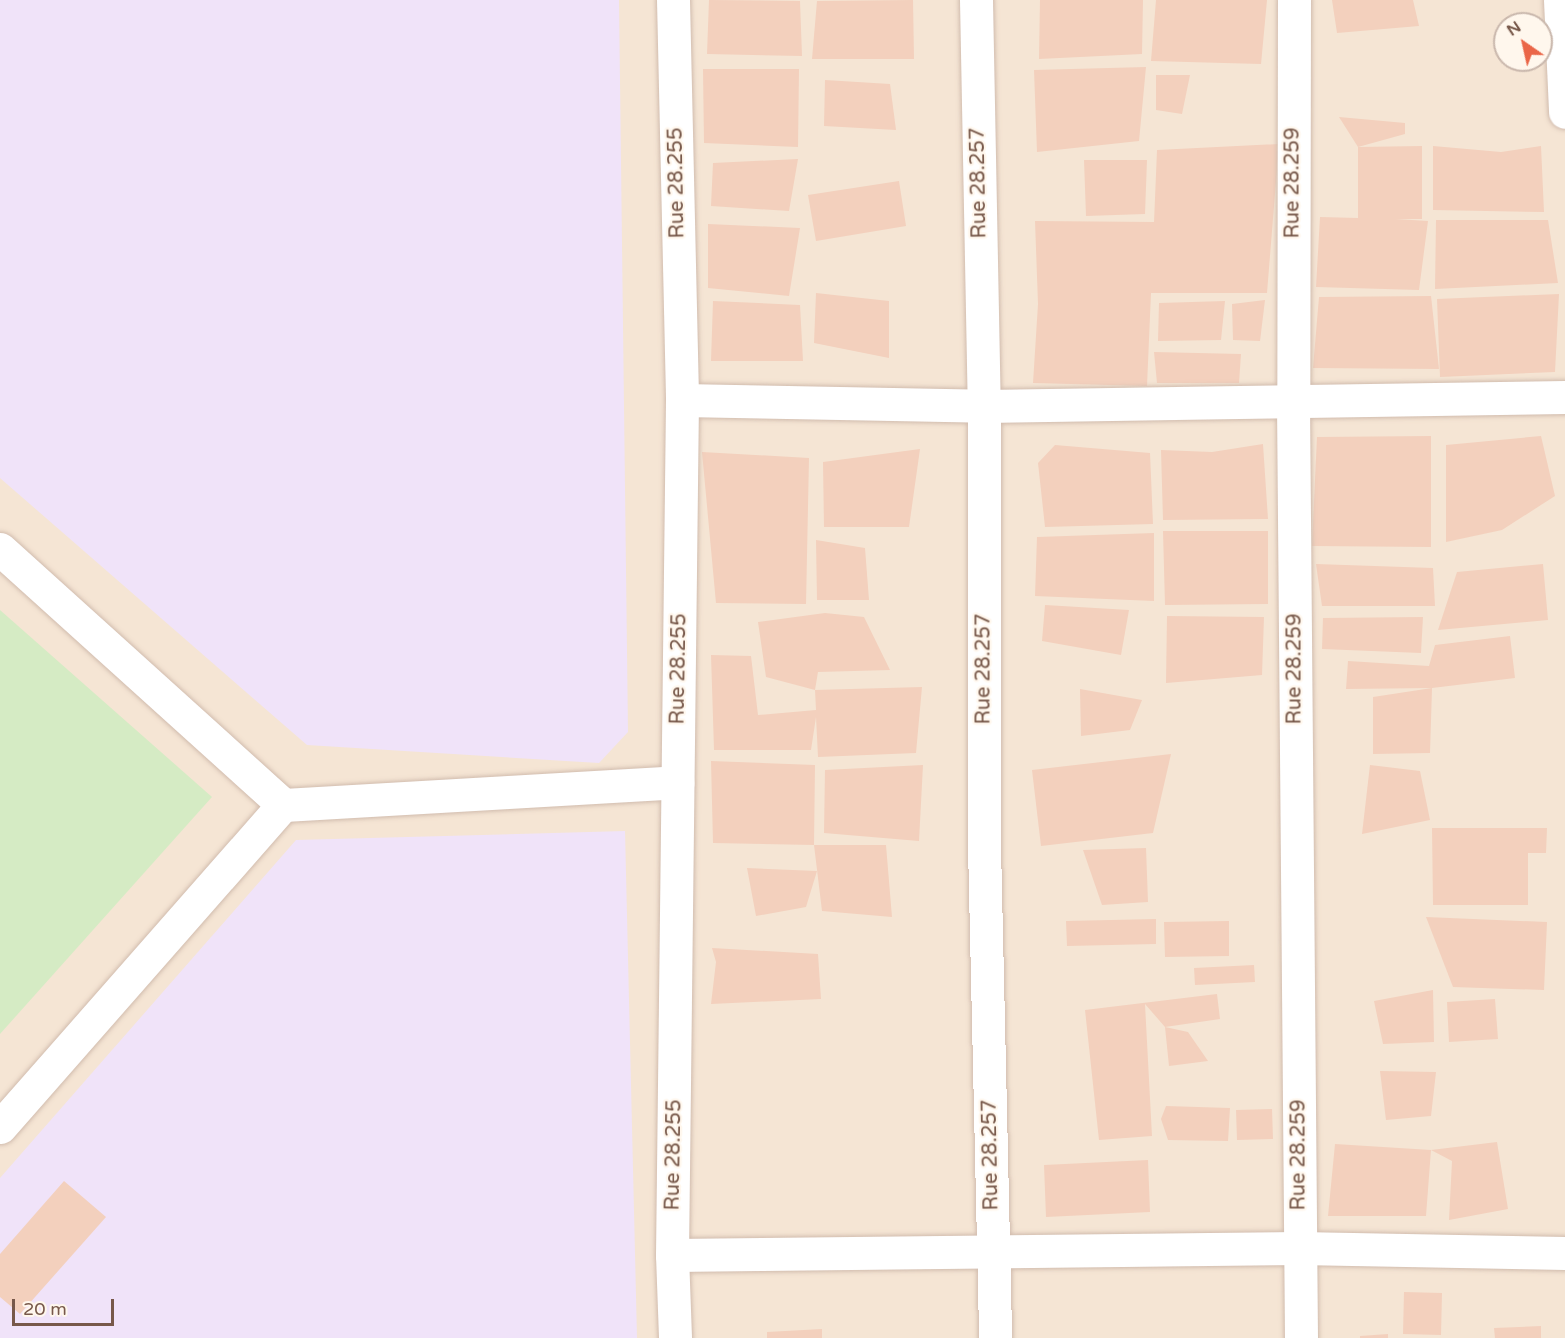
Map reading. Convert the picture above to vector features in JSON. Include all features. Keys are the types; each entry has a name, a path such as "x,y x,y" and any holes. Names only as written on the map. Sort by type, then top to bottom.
{"street":[{"name":"Rue 28.257","path":"976,0 984,406 984,846 995,1338"},
{"name":"Rue 28.259","path":"1294,0 1293,402 1301,1338"},
{"path":"1560,0 1565,112"},
{"name":"Rue 28.255","path":"665,7 682,400 672,1255 675,1338"},
{"path":"682,400 984,406 1565,397"},
{"path":"0,549 283,805"},
{"path":"0,1127 283,805 677,782"},
{"path":"672,1255 1299,1248 1565,1253"}],"shaded area":[{"path":"0,0 1565,0 1565,1338 0,1338"},
{"path":"0,0 619,0 628,732 599,763 307,745 0,478"},
{"path":"625,831 637,1338 0,1338 0,1178 296,840"}],"green space":[{"path":"0,610 212,797 0,1034"}],"building":[{"path":"709,0 800,1 802,56 707,54"},
{"path":"913,0 914,59 812,59 817,1"},
{"path":"1040,0 1143,0 1142,54 1039,59"},
{"path":"1156,0 1267,0 1261,64 1151,61"},
{"path":"1332,0 1413,0 1419,26 1337,33"},
{"path":"1146,67 1139,141 1037,152 1034,70"},
{"path":"703,69 799,69 798,147 704,143"},
{"path":"1156,75 1190,75 1182,114 1156,110"},
{"path":"825,80 890,84 896,130 824,126"},
{"path":"1339,117 1405,123 1405,134 1358,147"},
{"path":"1279,144 1267,293 1151,293 1147,386 1033,383 1038,304 1035,221 1154,222 1157,150"},
{"path":"1422,146 1422,219 1396,219 1428,221 1419,290 1316,287 1320,217 1358,218 1358,147"},
{"path":"1433,146 1501,152 1541,146 1544,212 1433,210"},
{"path":"798,159 789,211 711,206 713,163"},
{"path":"1084,160 1147,160 1145,214 1086,216"},
{"path":"899,181 906,226 816,241 808,195"},
{"path":"1436,220 1548,220 1558,283 1435,289"},
{"path":"708,224 800,228 789,296 708,288"},
{"path":"816,293 889,301 889,358 814,343"},
{"path":"1559,294 1555,372 1440,377 1437,299"},
{"path":"1431,296 1439,369 1313,368 1319,297"},
{"path":"1265,300 1260,341 1233,340 1232,304"},
{"path":"713,301 800,305 803,361 711,361"},
{"path":"1225,301 1221,340 1158,341 1159,303"},
{"path":"1154,352 1241,354 1239,383 1157,383"},
{"path":"1431,436 1431,547 1312,546 1317,437"},
{"path":"1541,436 1555,496 1502,530 1446,542 1446,445"},
{"path":"1263,444 1268,519 1163,520 1161,450 1212,452"},
{"path":"1055,445 1150,453 1153,524 1045,527 1038,463"},
{"path":"920,449 909,527 824,527 823,462"},
{"path":"702,452 809,458 806,604 716,603"},
{"path":"1163,531 1268,531 1268,604 1165,605"},
{"path":"1154,533 1154,601 1035,596 1037,537"},
{"path":"816,540 865,548 869,600 817,600"},
{"path":"1316,564 1433,568 1435,606 1322,606"},
{"path":"1543,564 1548,620 1438,630 1457,572"},
{"path":"1045,605 1129,610 1121,655 1042,641"},
{"path":"825,613 864,617 890,670 818,672 815,690 766,677 758,622"},
{"path":"1167,616 1264,617 1262,675 1166,683"},
{"path":"1423,617 1421,653 1322,649 1323,618"},
{"path":"1510,636 1515,678 1432,688 1346,689 1348,661 1429,666 1435,645"},
{"path":"711,655 751,656 758,715 816,710 815,690 922,687 916,753 818,757 816,717 811,750 714,750"},
{"path":"1432,688 1430,753 1373,754 1373,697"},
{"path":"1080,689 1142,700 1130,730 1081,736"},
{"path":"1171,754 1153,833 1041,846 1032,770"},
{"path":"711,761 815,765 814,845 713,843"},
{"path":"923,765 919,841 824,833 825,770"},
{"path":"1370,765 1420,771 1430,820 1362,834"},
{"path":"1432,828 1547,828 1546,853 1528,853 1528,905 1433,905"},
{"path":"814,845 886,845 892,917 822,911"},
{"path":"1146,848 1148,902 1102,905 1083,850"},
{"path":"747,868 817,871 806,907 756,916"},
{"path":"1426,917 1547,922 1544,990 1453,987"},
{"path":"1156,919 1156,944 1067,946 1066,921"},
{"path":"1229,921 1229,956 1165,957 1164,922"},
{"path":"712,948 818,954 821,999 711,1004 716,962"},
{"path":"1254,965 1255,982 1195,985 1194,968"},
{"path":"1433,990 1434,1042 1383,1044 1374,1001"},
{"path":"1217,994 1220,1019 1165,1027 1145,1004 1152,1136 1099,1140 1085,1010"},
{"path":"1495,999 1498,1039 1449,1042 1447,1002"},
{"path":"1165,1027 1188,1032 1208,1061 1169,1066"},
{"path":"1380,1071 1436,1072 1431,1116 1386,1120"},
{"path":"1166,1106 1230,1108 1228,1141 1168,1140 1161,1119"},
{"path":"1272,1109 1273,1139 1237,1140 1236,1110"},
{"path":"1497,1142 1508,1209 1449,1220 1452,1161 1431,1150"},
{"path":"1335,1144 1431,1150 1426,1216 1328,1216"},
{"path":"1148,1160 1150,1212 1046,1217 1044,1165"},
{"path":"64,1181 106,1217 20,1314 0,1297 0,1254"},
{"path":"1404,1292 1442,1293 1441,1335 1403,1334"},
{"path":"1541,1326 1541,1338 1495,1338 1494,1328"},
{"path":"822,1329 822,1338 767,1338 767,1332"},
{"path":"1388,1334 1388,1338 1360,1338 1360,1336"}]}
